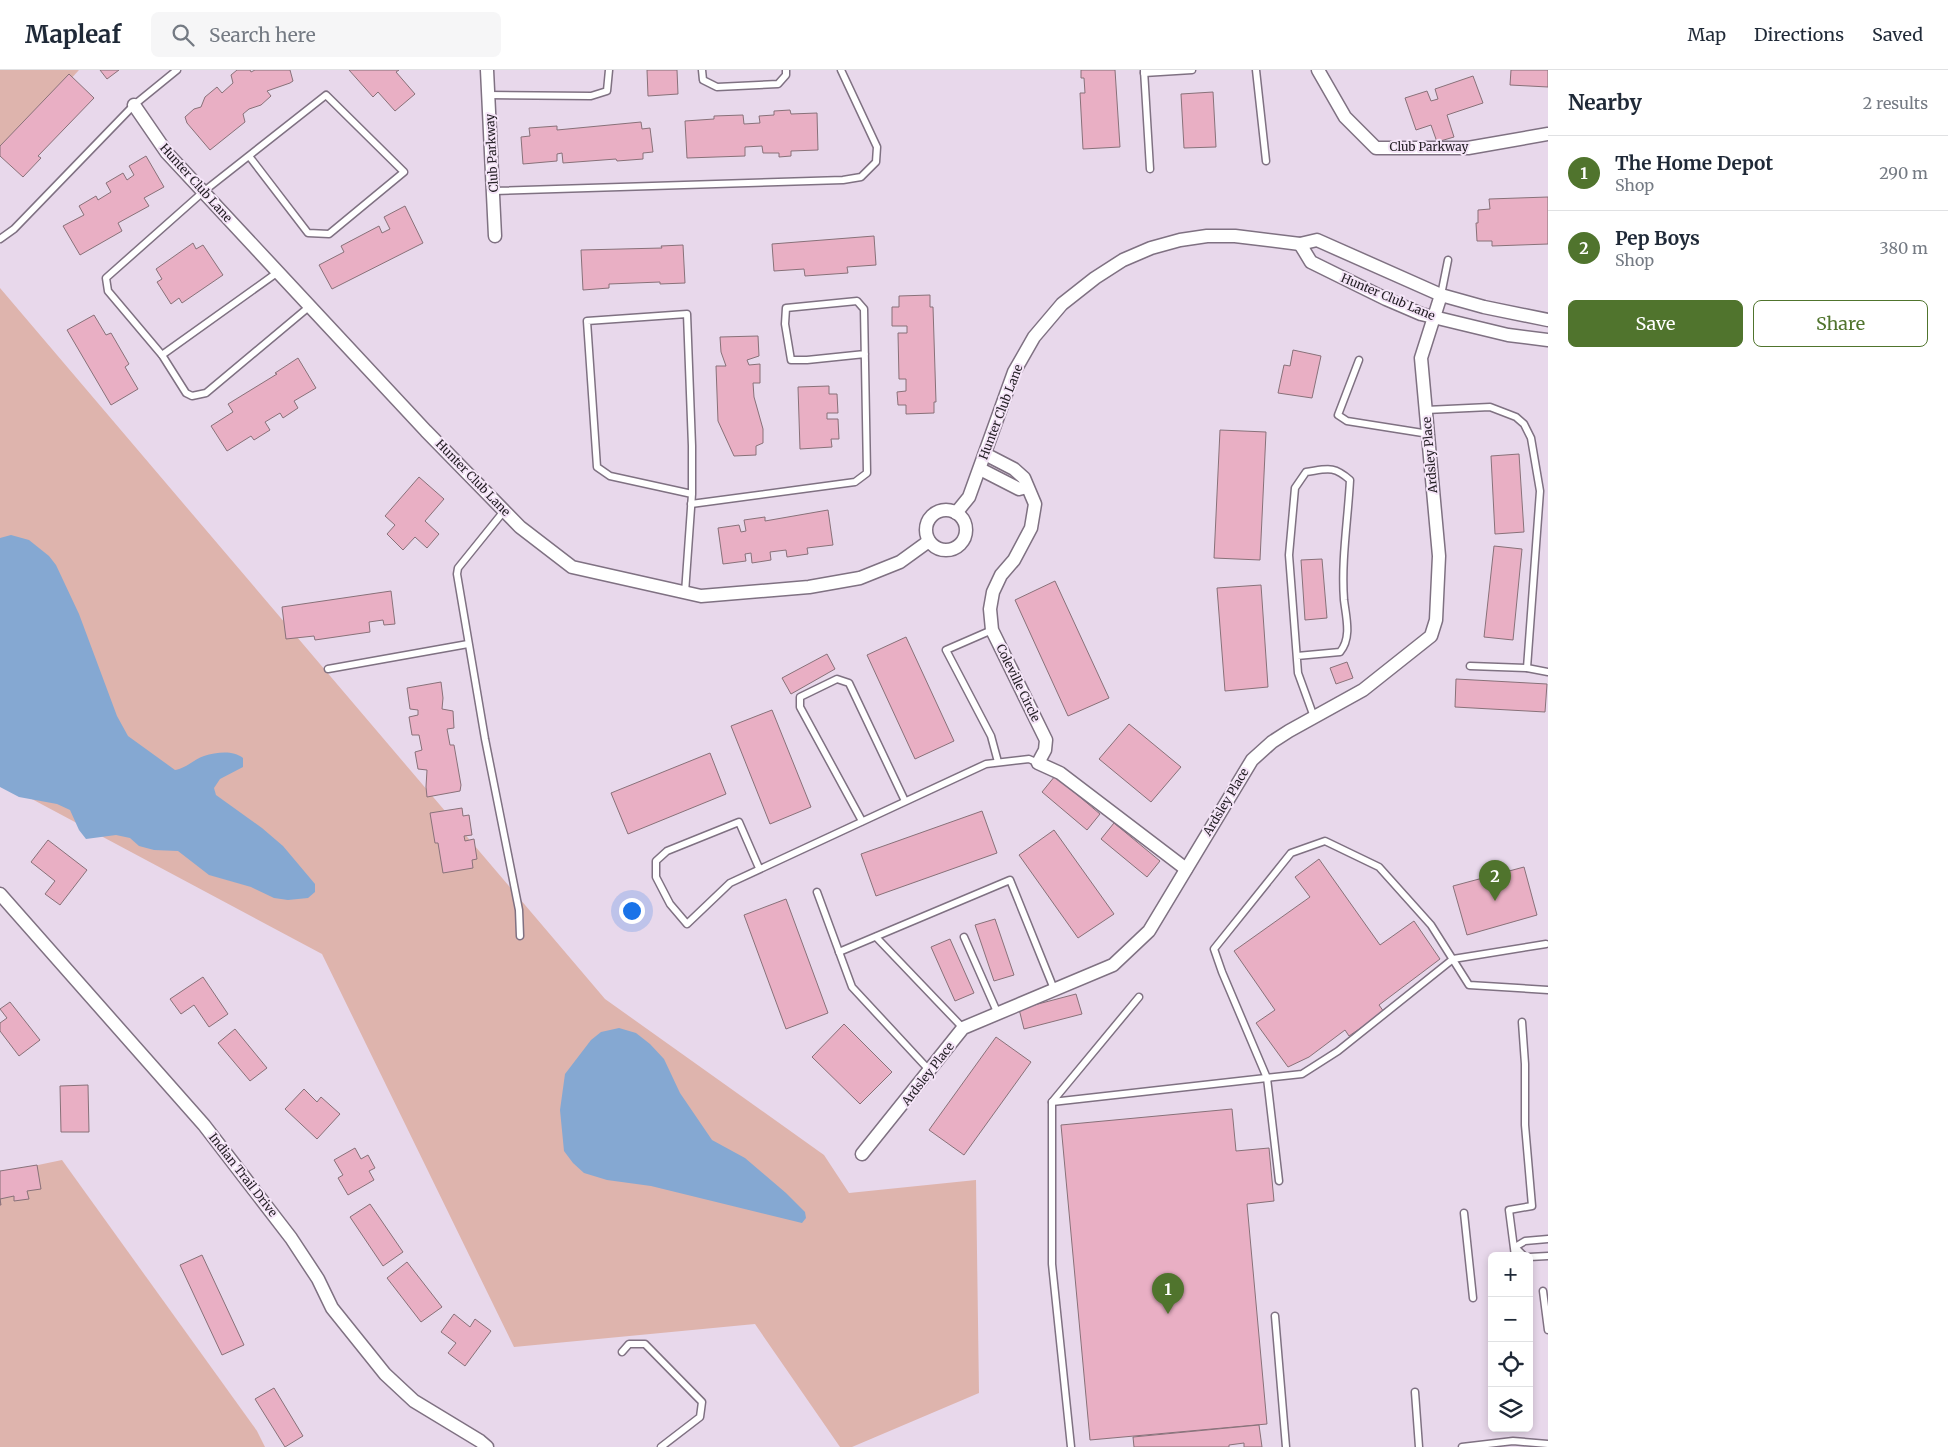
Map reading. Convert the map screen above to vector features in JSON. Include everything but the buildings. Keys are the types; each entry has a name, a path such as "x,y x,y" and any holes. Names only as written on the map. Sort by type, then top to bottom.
{"street":[{"name":"Club Parkway","path":"487,70 495,236"},
{"name":"Club Parkway","path":"1318,70 1345,117 1376,148 1468,148 1548,134"},
{"name":"Hunter Club Lane","path":"134,105 167,153 426,431 534,539 572,567 701,596 810,587 860,578 900,562 929,541"},
{"name":"Hunter Club Lane","path":"956,513 969,496 1014,372 1034,337 1062,304 1095,278 1123,260 1151,248 1180,240 1207,236 1235,236 1300,244 1318,240 1441,295 1484,307 1548,320"},
{"name":"Hunter Club Lane","path":"1300,244 1311,262 1386,299 1434,318 1508,335 1548,340"},
{"name":"Ardsley Place","path":"862,1154 963,1028 1113,966 1149,931 1252,760 1272,742 1363,690 1431,636 1436,620 1439,556 1421,358 1441,295"},
{"name":"Coleville Circle","path":"985,454 1014,469 1024,478 1035,504 1031,528 1018,554 1001,575 992,592 990,609 992,630 1046,740 1045,750 1038,763"},
{"path":"980,469 1019,489 1027,487"},
{"path":"946,508 961,515 967,530 961,545 946,551 930,544 929,541 924,529 931,514 946,508"},
{"path":"1038,763 1060,773 1186,869"},
{"name":"Indian Trail Drive","path":"0,894 204,1125 291,1238 318,1279 332,1308 385,1374 414,1402 487,1447"}],"lane":[{"path":"0,239 14,229 134,105 177,70"},
{"path":"488,95 591,96 606,91 609,70"},
{"path":"702,70 704,80 717,87 778,84 786,75 786,70"},
{"path":"494,191 843,180 861,177 876,162 877,147 841,70"},
{"path":"1150,169 1144,72 1192,70"},
{"path":"1256,70 1266,161"},
{"path":"249,156 308,233 329,234 404,172 326,95 203,192 106,278 108,291 162,355 186,392 192,396 206,393 310,306"},
{"path":"1441,295 1448,260"},
{"path":"162,355 278,272"},
{"path":"691,504 855,482 867,473 865,354 864,309 857,301 786,308 786,324 791,360 865,354"},
{"path":"685,593 692,494 687,314 587,321 597,467 610,476 692,494"},
{"path":"1359,360 1338,415 1347,421 1429,434"},
{"path":"1426,410 1490,407 1516,417 1524,424 1531,438 1540,491 1527,668"},
{"path":"1297,656 1340,652 1346,646 1348,637 1343,584 1350,480 1338,470 1323,469 1306,472 1295,488 1289,555 1298,673 1315,718"},
{"path":"504,511 458,568 458,589 519,910 520,936"},
{"path":"992,630 946,650 991,736 998,762"},
{"path":"328,669 468,644"},
{"path":"1470,666 1527,668 1548,672"},
{"path":"862,821 800,707 800,697 837,679 850,683 905,802"},
{"path":"759,868 739,822 667,852 656,861 656,877 670,904 687,924 730,883 759,868 986,764 1029,760 1038,763"},
{"path":"1279,1181 1267,1078 1214,949 1290,853 1325,841 1379,867 1432,925 1469,985 1548,990"},
{"path":"839,952 1010,880 1054,989"},
{"path":"817,892 852,987 930,1071"},
{"path":"876,937 963,1028"},
{"path":"964,937 998,1014"},
{"path":"1052,1102 1302,1074 1338,1051 1453,959 1546,944"},
{"path":"1071,1447 1052,1264 1052,1102 1139,997"},
{"path":"1515,1252 1509,1210 1532,1206 1525,1125 1526,1064 1522,1022"},
{"path":"1464,1213 1473,1298"},
{"path":"1515,1247 1525,1241 1548,1239"},
{"path":"1515,1247 1520,1252"},
{"path":"1533,1257 1548,1256"},
{"path":"1543,1291 1548,1330"},
{"path":"1275,1316 1286,1447"},
{"path":"622,1352 629,1344 645,1344 702,1402 700,1417 661,1447"},
{"path":"1415,1392 1419,1447"},
{"path":"1462,1447 1513,1441 1548,1444"}],"shaded area":[{"path":"0,70 79,70 0,156"},
{"path":"0,288 605,999 824,1155 849,1193 976,1180 979,1393 852,1447 840,1447 755,1324 514,1347 322,954 0,782"},
{"path":"62,1160 257,1431 265,1447 0,1447 0,1173"}],"water":[{"path":"11,535 29,540 49,556 56,565 79,614 117,716 128,736 175,770 200,757 225,752 239,755 243,758 243,767 220,779 214,788 216,795 262,828 283,846 315,884 315,892 308,898 288,900 274,898 251,887 209,875 178,851 154,850 139,846 130,838 116,835 86,839 79,830 70,810 57,804 19,797 0,787 0,538"},
{"path":"619,1028 636,1033 650,1044 664,1059 680,1093 712,1140 745,1158 786,1193 805,1212 806,1218 802,1223 651,1186 607,1180 584,1173 573,1163 564,1151 560,1110 565,1074 591,1040 601,1032"}],"place":[{"name":"Pep Boys","path":"1495,901"},
{"name":"The Home Depot","path":"1168,1314"}]}
